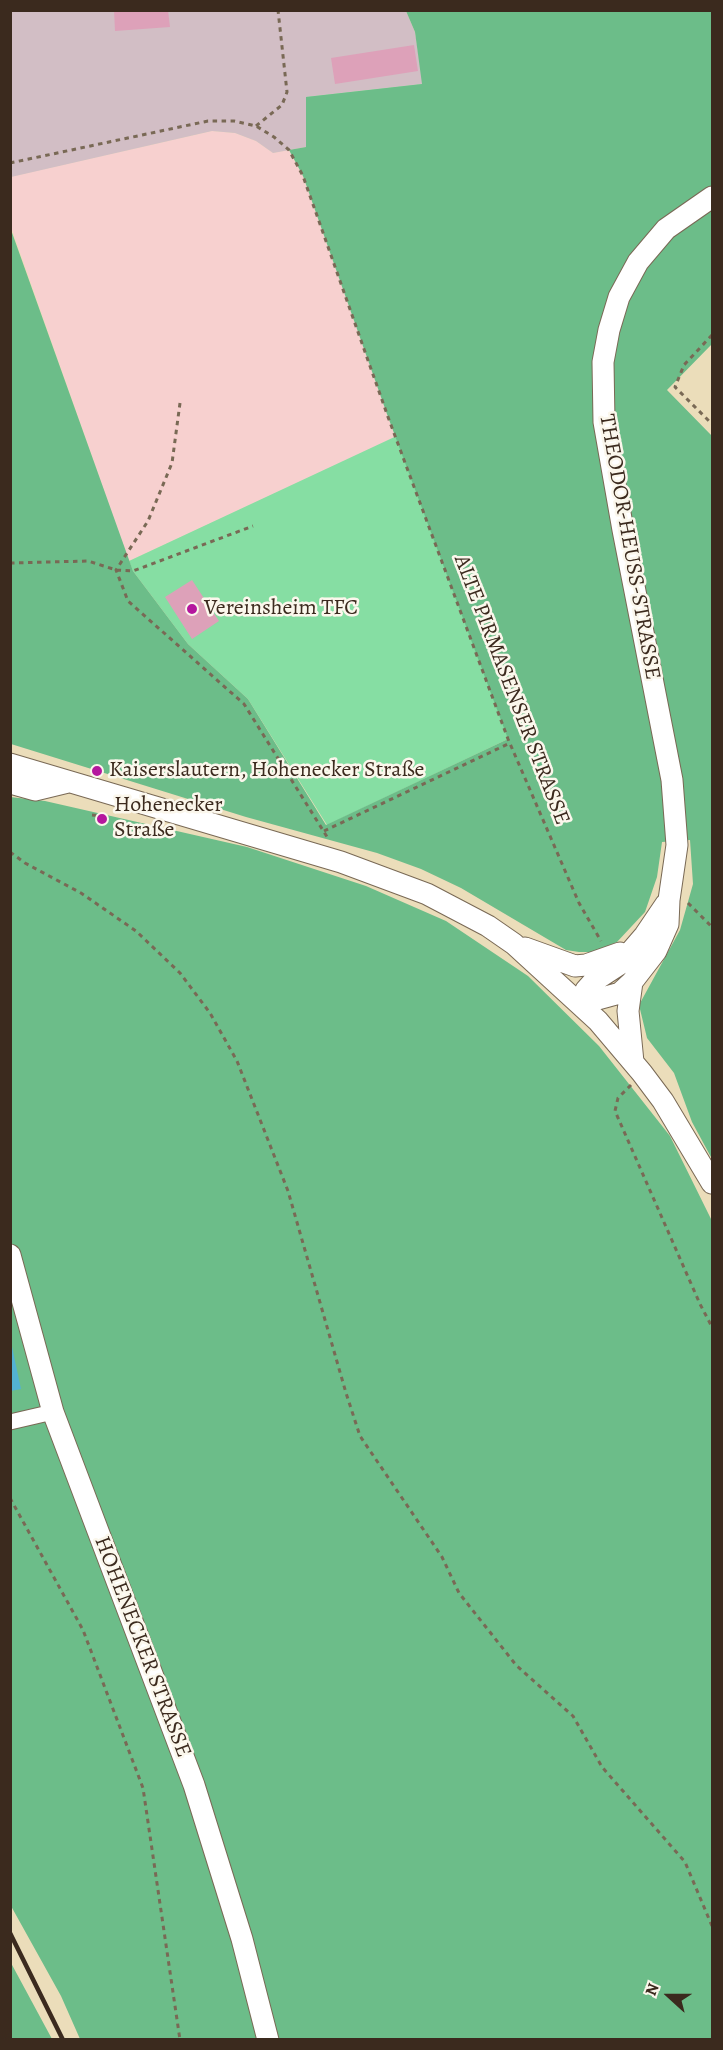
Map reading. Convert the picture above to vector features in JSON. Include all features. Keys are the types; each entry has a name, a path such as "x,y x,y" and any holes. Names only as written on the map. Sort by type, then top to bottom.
{"street":[{"name":"THEODOR-HEUSS-STRASSE","path":"580,1005 620,993 632,982 656,951 668,924 675,899 676,845 672,780 622,530 604,422 603,362 609,330 619,297 638,262 666,229 712,197"},
{"path":"10,764 381,875 456,908 488,926 514,944 598,1021 663,1101 712,1183"},
{"path":"10,783 35,790 70,782"},
{"name":"THEODOR-HEUSS-STRASSE","path":"580,1005 584,993 594,981 620,964 675,899"},
{"path":"514,944 575,966 611,957 634,946"},
{"path":"632,982 628,1011 637,1067"},
{"name":"HOHENECKER STRASSE","path":"10,1255 53,1412 194,1785 242,1939 268,2040"},
{"path":"10,1422 53,1412"}],"path":[{"path":"10,163 208,121 234,121 256,126 282,105 287,92 278,10"},
{"name":"ALTE PIRMASENSER STRASSE","path":"256,126 289,150 303,176 396,437 510,743 579,903 607,950"},
{"path":"712,335 684,365 675,387 712,424"},
{"path":"116,570 148,521 172,463 180,403"},
{"path":"10,563 88,561 116,570 133,571 253,526"},
{"path":"116,570 128,600 244,704 332,845"},
{"path":"324,831 510,743"},
{"path":"92,815 103,816 102,819"},
{"path":"10,852 25,863 81,893 136,931 180,973 210,1013 237,1061 288,1191 360,1436 442,1557 459,1593 516,1665 573,1716 602,1767 685,1862 712,1926"},
{"path":"675,899 712,927"},
{"path":"637,1067 618,1098 615,1110 712,1327"},
{"path":"10,1498 83,1630 143,1788 180,2040"}],"shaded area":[{"path":"10,11 406,11 415,32 423,84 307,97 306,147 273,153 256,141 235,133 212,131 11,177"},
{"path":"212,131 235,133 256,141 273,153 289,150 303,176 396,437 129,561 11,227 10,177"}],"green space":[{"path":"406,11 712,11 712,344 667,390 712,436 712,1159 692,1122 674,1073 647,1038 639,1005 680,930 693,884 690,840 662,842 657,877 645,912 617,942 594,952 579,952 566,950 461,888 421,869 377,853 246,817 11,744 10,227 133,571 188,644 248,699 326,825 508,739 388,417 303,176 289,150 306,147 306,97 422,84 415,32"},
{"path":"423,84 508,739 327,825 248,699 188,644 133,571 129,561 403,433 306,97"},
{"path":"10,797 45,801 247,847 366,886 446,921 528,976 599,1046 670,1136 712,1221 712,2039 80,2039 61,1996 11,1906"},
{"path":"11,1963 52,2039 11,2039"}],"water":[{"path":"11,1342 21,1389 10,1391"}],"building":[{"path":"114,10 168,10 170,27 115,31"},
{"path":"414,45 418,71 335,84 331,58"},
{"name":"Vereinsheim TFC","path":"192,580 219,621 192,639 165,597"}],"railway":[{"path":"10,1933 63,2040"}],"place":[{"name":"Vereinsheim TFC","path":"192,609"},
{"name":"Kaiserslautern, Hohenecker Straße","path":"97,771"},
{"name":"Hohenecker Straße","path":"102,819"}]}
